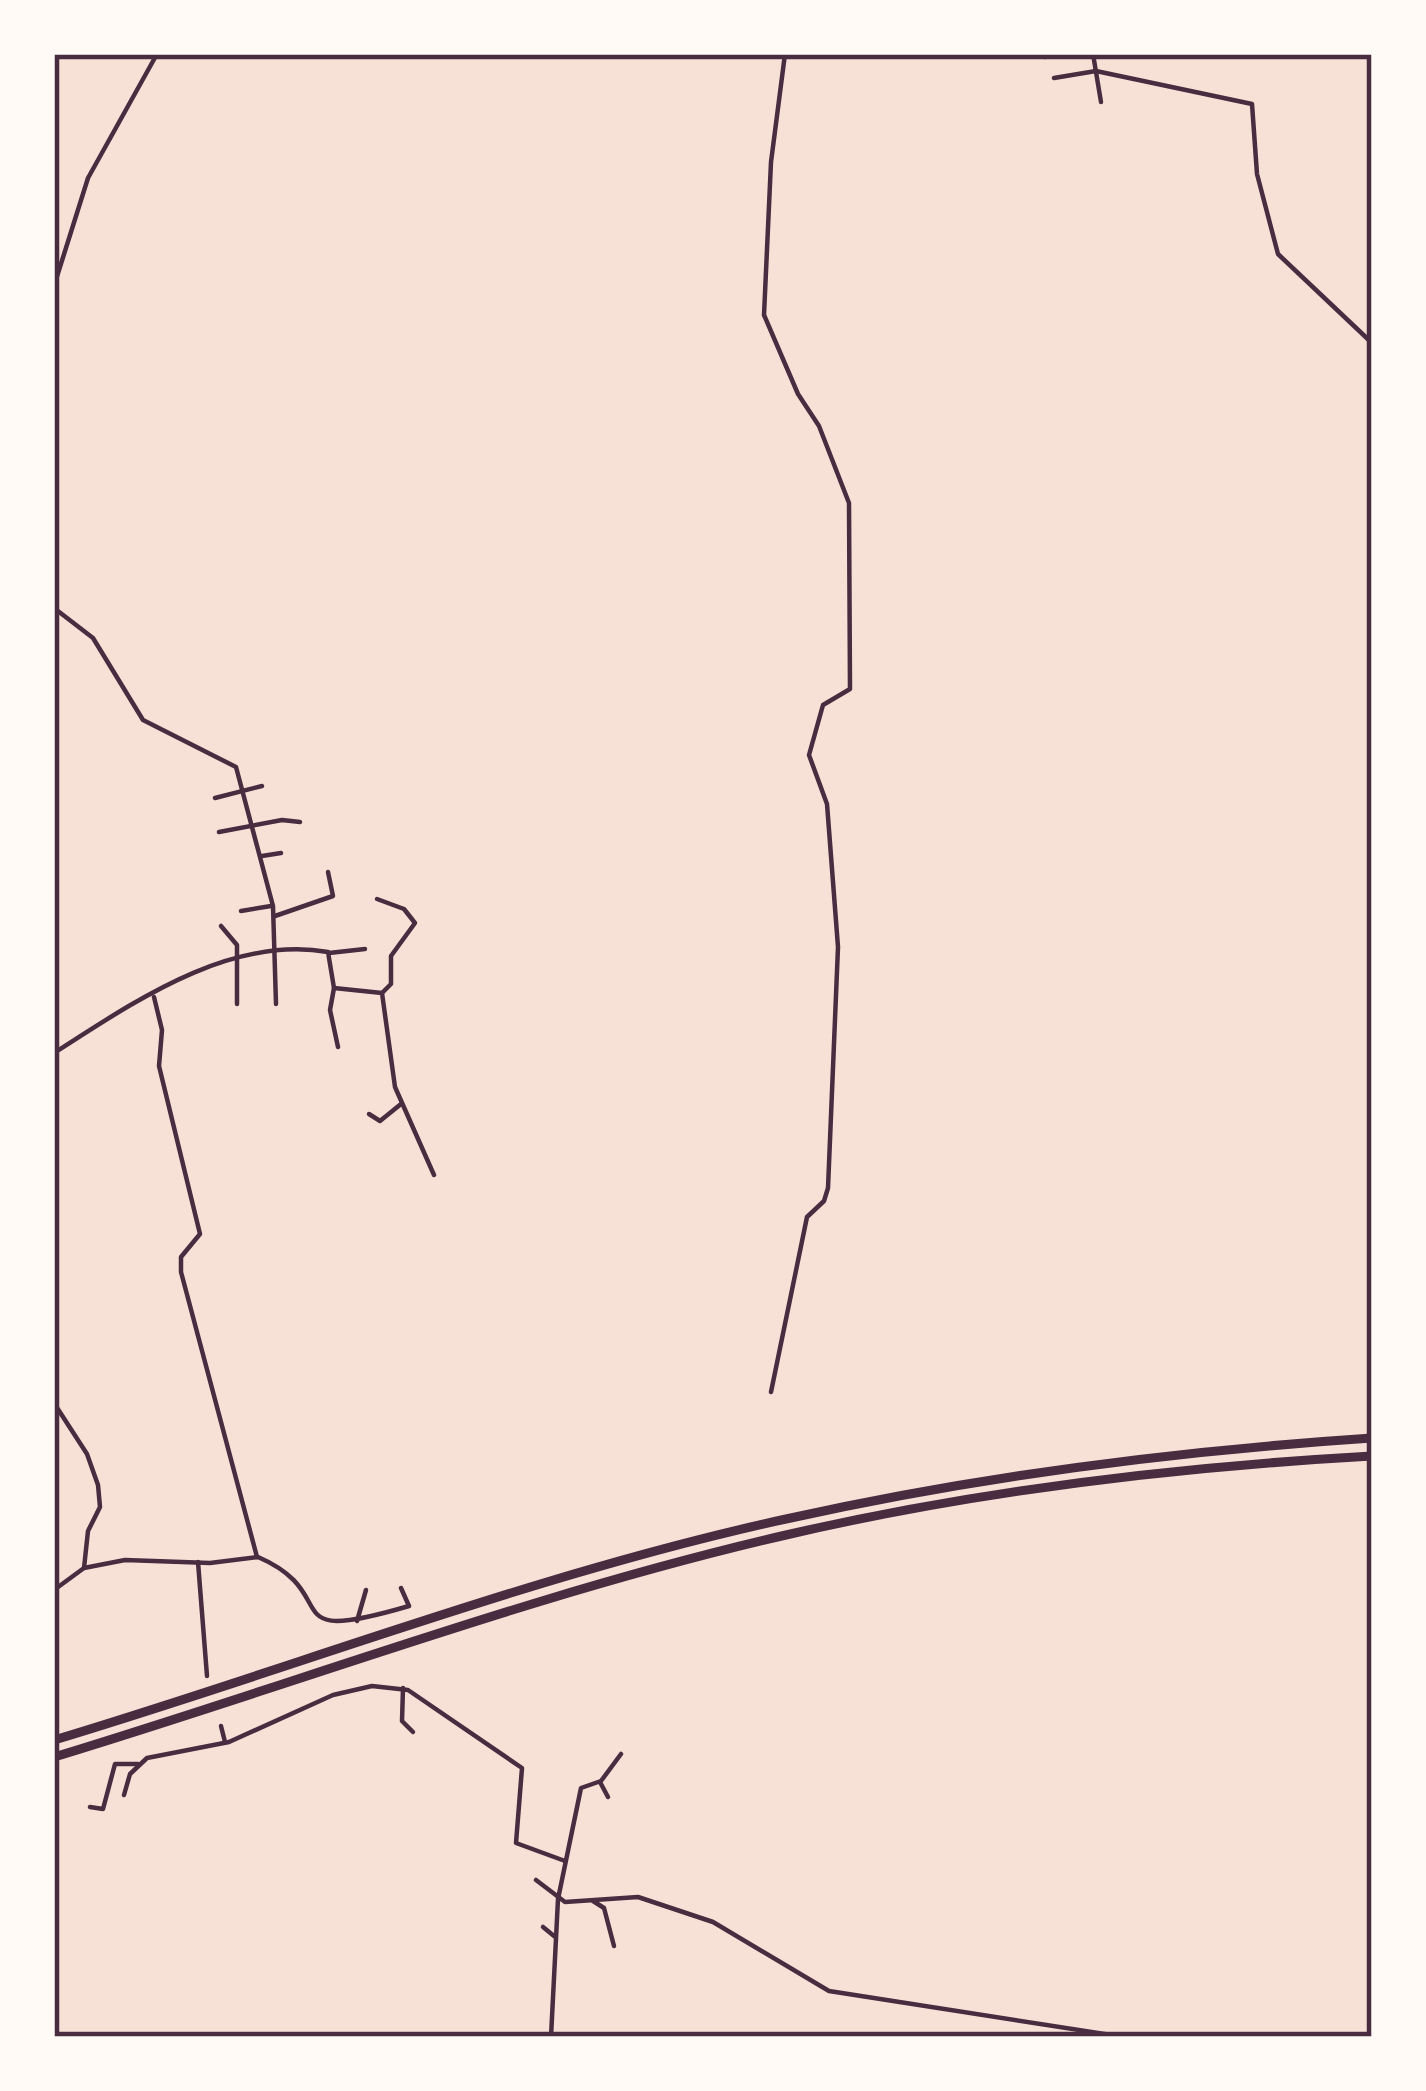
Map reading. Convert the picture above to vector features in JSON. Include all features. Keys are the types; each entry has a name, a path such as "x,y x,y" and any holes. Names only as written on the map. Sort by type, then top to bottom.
{"highway":[{"path":"54,1740 639,1558 783,1520 1104,1462 1372,1438"},
{"path":"54,1757 643,1572 786,1534 1106,1477 1372,1456"}],"street":[{"path":"54,286 88,178 157,54"},
{"path":"771,1393 807,1217 827,1196 838,946 827,804 809,755 823,705 850,689 846,662 853,541 848,497 764,315 771,162 785,54"},
{"path":"1045,57 1060,54"},
{"path":"1094,54 1100,102"},
{"path":"1054,79 1096,71 1252,104 1257,174 1278,254 1372,343"},
{"path":"54,608 93,638 143,720 230,761 243,790 275,916 276,1004"},
{"path":"214,798 262,785"},
{"path":"219,832 300,822"},
{"path":"262,856 281,853"},
{"path":"275,916 329,899 328,872"},
{"path":"377,899 384,906 404,909 415,923 391,956 391,984 382,993"},
{"path":"241,911 273,906"},
{"path":"221,926 233,935 238,953 238,1004"},
{"path":"54,1053 238,953 277,946 329,953 365,950"},
{"path":"329,953 334,988 329,1000 338,1048"},
{"path":"334,988 382,993"},
{"path":"382,993 401,1104 434,1174"},
{"path":"154,997 162,1030 159,1066 200,1234 181,1257 183,1282 257,1557"},
{"path":"369,1114 380,1121 401,1104"},
{"path":"54,1403 87,1454 98,1485 100,1507 89,1526 84,1568"},
{"path":"54,1590 84,1568 149,1557 198,1562 257,1557 295,1582 320,1620 336,1625 409,1606 401,1588"},
{"path":"198,1562 207,1676"},
{"path":"357,1621 365,1590"},
{"path":"403,1688 402,1721 412,1732"},
{"path":"128,1778 139,1764 156,1755 225,1742 350,1689 403,1688 522,1768 516,1844 565,1862"},
{"path":"221,1726 225,1742"},
{"path":"551,2037 558,1900 581,1788 600,1782 621,1754"},
{"path":"124,1795 126,1763"},
{"path":"90,1807 103,1809 112,1768 139,1764"},
{"path":"600,1782 608,1797"},
{"path":"536,1880 558,1900 638,1897 705,1919 829,1990 1124,2037"},
{"path":"593,1901 604,1908 614,1946"},
{"path":"543,1927 554,1936"}]}
